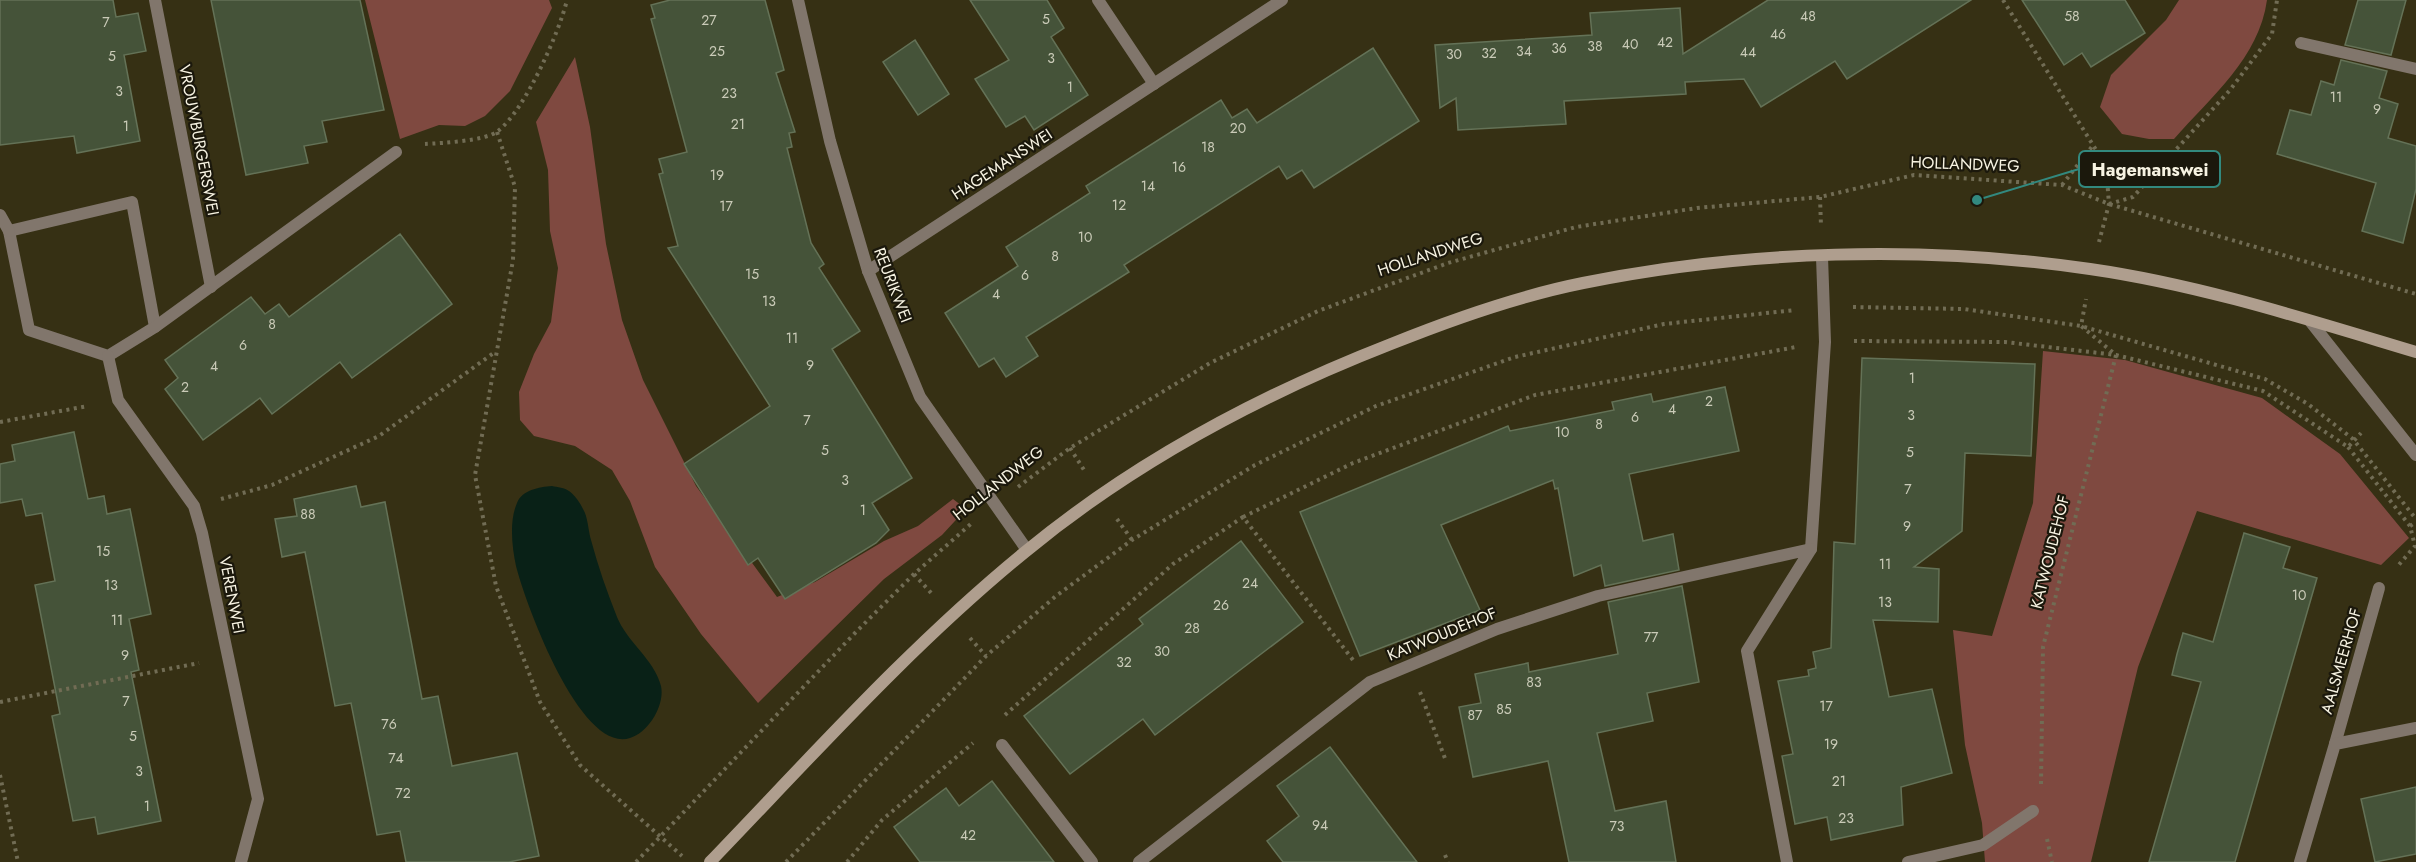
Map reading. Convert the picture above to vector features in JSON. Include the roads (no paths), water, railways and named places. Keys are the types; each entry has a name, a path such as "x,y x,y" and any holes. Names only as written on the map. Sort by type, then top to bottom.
{"street":[{"name":"VROUWBURGERSWEI","path":"155,0 211,287"},
{"name":"REURIKWEI","path":"798,0 830,141 868,271 920,397 1027,550"},
{"path":"1098,0 1154,84"},
{"name":"HAGEMANSWEI","path":"868,271 1282,0"},
{"path":"2301,43 2416,69"},
{"path":"0,214 9,231 29,330 108,356 155,327 396,152"},
{"path":"9,231 132,202 155,327"},
{"path":"710,862 920,645 1027,550 1101,494 1216,422 1324,370 1453,320 1602,280 1701,264 1822,257 1929,255 2091,269 2198,289 2416,352"},
{"path":"1787,862 1747,651 1812,549 1825,342 1822,257"},
{"path":"2310,321 2416,455"},
{"name":"VERENWEI","path":"108,356 118,400 194,506 258,799 241,862"},
{"name":"KATWOUDEHOF","path":"1139,862 1370,681 1497,629 1598,596 1812,549"},
{"name":"AALSMEERHOF","path":"2300,862 2379,588"},
{"path":"2335,744 2416,728"},
{"path":"1002,745 1092,862"},
{"path":"1908,862 1983,845 2033,812"}],"place":[{"name":"Hagemanswei","path":"1977,200"}]}
